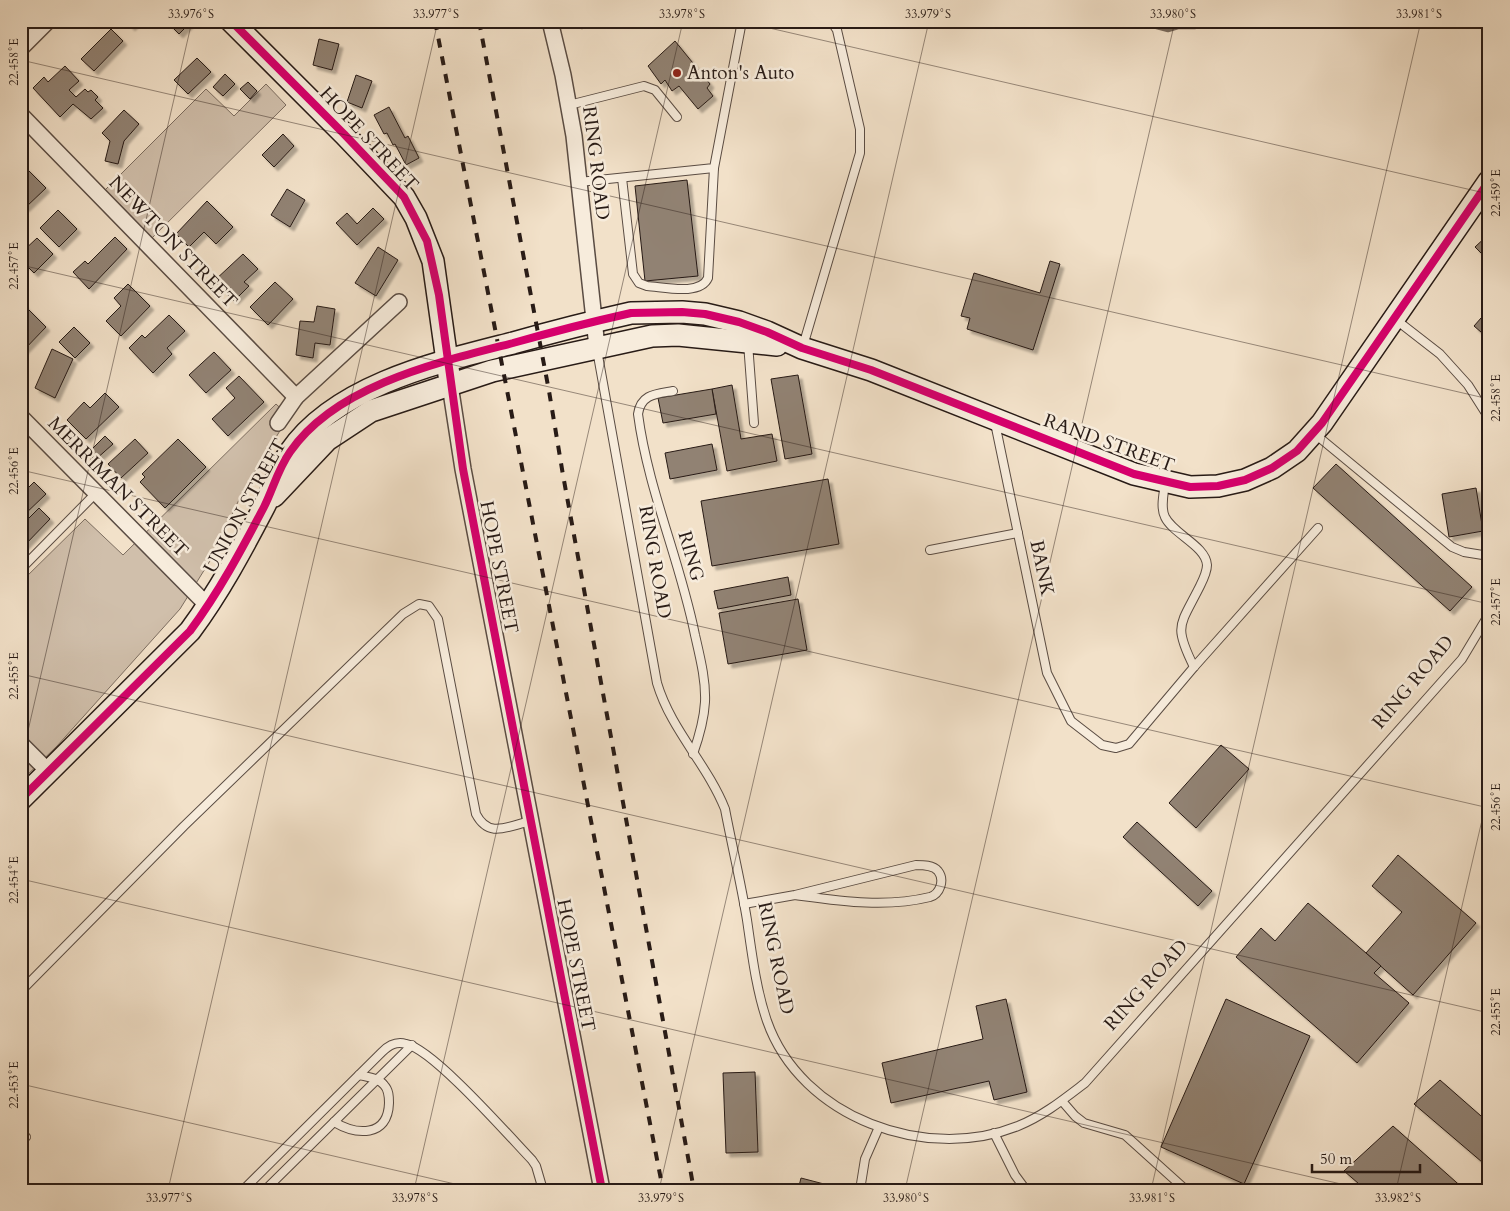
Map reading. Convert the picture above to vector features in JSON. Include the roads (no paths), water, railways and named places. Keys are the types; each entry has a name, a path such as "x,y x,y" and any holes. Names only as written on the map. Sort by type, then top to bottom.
{"street":[{"path":"21,48 48,21"},
{"name":"HOPE STREET","path":"231,21 404,197 416,218 432,261 463,469 602,1190"},
{"name":"RING ROAD","path":"550,21 569,105 596,346"},
{"name":"NEWTON STREET","path":"21,115 296,397"},
{"name":"RAND STREET","path":"592,322 631,313 654,311 704,314 768,332 802,348 871,370 1134,474 1165,483 1190,487 1218,486 1245,480 1272,468 1297,451 1313,433 1489,181"},
{"path":"278,423 296,397 399,302"},
{"name":"UNION STREET","path":"21,799 171,652 208,606 265,505 290,451 324,416 357,395 379,385 447,361 592,322"},
{"name":"RAND STREET","path":"596,346 652,336 678,335 802,348"},
{"name":"UNION STREET","path":"265,505 319,448 340,429 371,412 492,371 596,346"},
{"name":"MERRIMAN STREET","path":"21,417 208,606"},
{"path":"21,744 49,772"}],"lane":[{"path":"622,178 633,274 639,283 647,286 698,289 706,284 710,270 714,168 742,21"},
{"path":"802,348 861,148 860,129 837,30 831,21"},
{"path":"569,105 644,86 656,90 677,117"},
{"path":"579,182 714,168"},
{"path":"1394,318 1440,354 1468,385 1489,418"},
{"path":"748,342 754,423"},
{"name":"RING ROAD","path":"596,346 657,683 664,707 715,786 725,809 758,985 767,1021 784,1056 806,1081 834,1105 862,1122 938,1140 976,1138 1018,1126 1062,1101 1085,1083 1462,659 1489,614"},
{"name":"RING","path":"673,391 644,398 638,414 653,490 677,563 703,671 705,701 702,727 693,754"},
{"name":"BANK","path":"994,418 1047,673 1071,721 1102,745 1116,748 1130,744 1194,667"},
{"path":"1313,433 1452,547 1464,552 1489,556"},
{"path":"1165,483 1164,515 1170,524 1205,555 1207,565 1205,575 1181,624 1180,634 1194,667 1318,528"},
{"path":"21,569 96,493"},
{"path":"930,550 1018,533"},
{"path":"21,991 184,826 403,614 419,604 429,606 438,619 476,814 485,828 492,830 531,821"},
{"path":"744,904 795,895 916,865 932,867 938,871 941,879 940,887 932,896 907,900 862,904 795,895"},
{"path":"243,1190 359,1075 393,1044 412,1045 426,1054 456,1082 532,1160 536,1166 543,1190"},
{"path":"265,1190 412,1045"},
{"path":"334,1122 353,1132 370,1131 380,1126 389,1109 389,1096 384,1085 377,1080 359,1075"},
{"path":"1062,1101 1075,1116 1084,1122 1125,1135 1186,1190"},
{"path":"860,1190 865,1159 879,1127"},
{"path":"994,1133 1015,1175 1026,1190"},
{"path":"299,1134 310,1146"}],"waterway":[{"path":"582,27 583,21"},
{"path":"1048,21 1054,24 1069,21"},
{"path":"1100,21 1112,26 1138,22 1168,30 1178,27 1195,27 1197,21"}],"railway":[{"path":"435,21 663,1190"},
{"path":"479,21 549,391 694,1190"}],"place":[{"name":"Anton's Auto","path":"677,73"}]}
